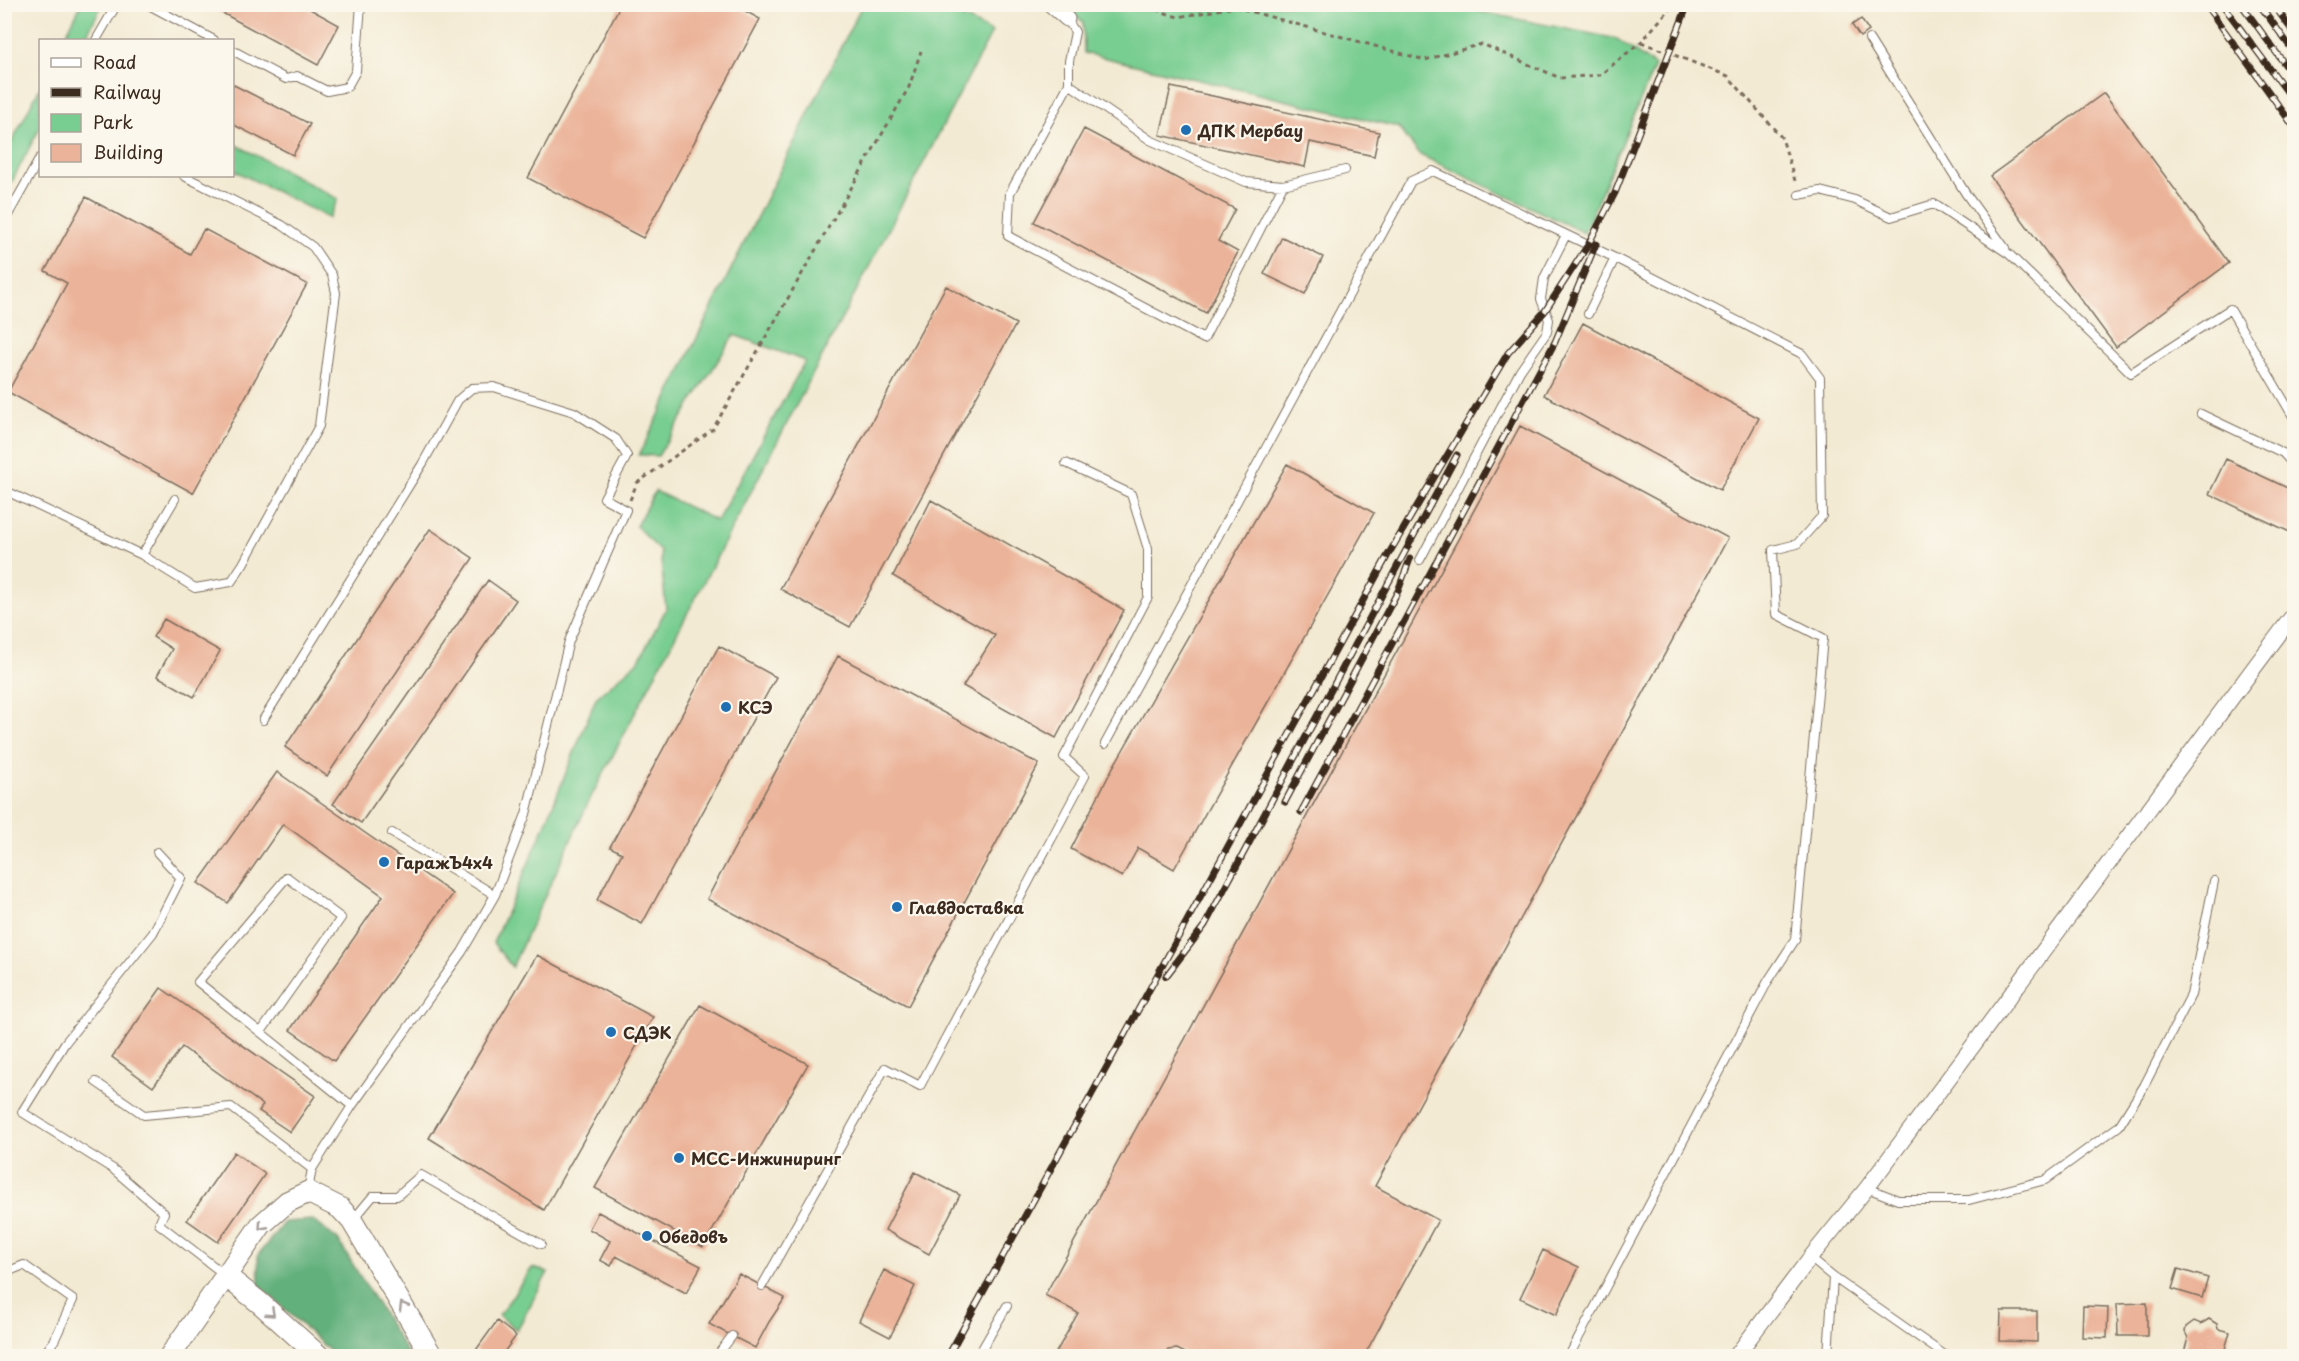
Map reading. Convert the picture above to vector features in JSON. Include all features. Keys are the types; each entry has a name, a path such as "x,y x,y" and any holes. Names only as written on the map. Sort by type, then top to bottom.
{"street":[{"path":"1050,4 1067,19"},
{"path":"1736,1356 1810,1258 1867,1188 2295,614"},
{"path":"170,1356 261,1225 287,1202 308,1192 340,1209 352,1221 432,1356"},
{"path":"226,1276 319,1356"}],"lane":[{"path":"97,39 117,4"},
{"path":"147,4 212,39"},
{"path":"234,51 286,79 297,76 327,91 347,87 356,72 361,4"},
{"path":"1067,19 1075,32 1069,61 1069,84 1010,193 1008,236 1204,339 1283,185"},
{"path":"1869,39 1966,194 2009,254 2131,374 2230,309 2295,418"},
{"path":"1069,84 1150,140 1246,182 1283,185 1345,170"},
{"path":"4,222 39,160"},
{"path":"1105,744 1411,181 1433,171 1615,258 1802,354 1820,378 1822,516 1797,544 1773,550 1776,614 1823,638 1795,940 1768,981 1569,1356"},
{"path":"4,490 142,555 195,588 231,582 243,564 319,426 336,293 332,275 313,247 282,225 186,177"},
{"path":"1799,195 1820,191 1855,200 1891,217 1934,204 2009,254"},
{"path":"1420,560 1520,370 1546,332 1549,320 1541,298 1544,278 1566,235"},
{"path":"1588,314 1615,258"},
{"path":"263,720 423,463 458,400 472,388 494,387 574,412 616,440 627,456 604,498 626,510 569,641 526,814 495,896 462,952 352,1106 312,1168 308,1192"},
{"path":"2201,414 2283,453 2295,465"},
{"path":"762,1286 885,1068 920,1086 1085,776 1064,758 1148,597 1148,549 1131,494 1066,463"},
{"path":"142,555 175,499"},
{"path":"392,832 495,896"},
{"path":"157,852 181,878 153,933 65,1043 22,1112 112,1168 164,1213 159,1224 226,1276"},
{"path":"261,1032 341,918 287,877 198,982 352,1106"},
{"path":"1867,1188 1898,1200 1970,1200 2045,1180 2119,1126 2144,1086 2192,995 2214,881"},
{"path":"96,1082 144,1115 231,1107 312,1168"},
{"path":"352,1221 374,1196 397,1196 421,1175 541,1245"},
{"path":"1810,1258 1833,1277 1946,1356"},
{"path":"4,1273 24,1265 73,1300 54,1341 43,1356"},
{"path":"1828,1356 1833,1277"},
{"path":"978,1356 1007,1306"},
{"path":"717,1356 732,1336"}],"path":[{"path":"1138,4 1178,17 1235,7 1425,60 1482,44 1560,78 1600,75 1641,42 1674,4"},
{"path":"1641,42 1728,76 1782,138 1799,195"},
{"path":"626,510 637,483 713,429 909,87 921,51"}],"green space":[{"path":"81,5 102,5 85,39 64,39"},
{"path":"862,5 939,5 992,32 589,801 512,967 493,943 543,830 596,698 639,660 666,609 660,551 636,526 655,491 717,521 805,361 734,335 658,456 639,455"},
{"path":"1064,5 1447,5 1617,39 1655,66 1584,233 1420,155 1398,127 1084,53 1083,22"},
{"path":"39,89 39,129 5,195 5,155"},
{"path":"234,144 338,199 329,218 234,170"},
{"path":"313,1220 338,1240 409,1356 335,1356 259,1285 258,1255 284,1222"},
{"path":"532,1268 548,1272 517,1330 499,1315"}],"building":[{"path":"206,4 301,4 339,25 318,65"},
{"path":"621,4 732,4 760,19 643,238 528,178"},
{"path":"1861,19 1869,31 1860,37 1852,25"},
{"path":"234,85 310,124 293,155 234,125"},
{"path":"1171,87 1379,132 1374,156 1310,142 1305,167 1160,135"},
{"path":"2104,93 2229,263 2116,347 1990,176"},
{"path":"1084,129 1235,209 1218,241 1238,252 1206,313 1034,222"},
{"path":"86,197 190,254 204,229 307,284 193,493 8,392 67,283 45,271"},
{"path":"1282,237 1323,257 1305,294 1264,274"},
{"path":"946,286 1016,324 850,627 780,589"},
{"path":"1583,323 1759,418 1720,490 1544,395"},
{"path":"1520,426 1728,538 1375,1186 1438,1220 1364,1356 1191,1356 1177,1349 1168,1350 1164,1356 1054,1356 1078,1313 1045,1295"},
{"path":"2226,459 2294,491 2294,534 2209,494"},
{"path":"1287,464 1374,513 1174,869 1138,848 1122,877 1071,849 1112,769"},
{"path":"931,500 1124,610 1056,738 963,686 995,635 893,576"},
{"path":"430,529 473,558 327,776 285,747"},
{"path":"488,580 516,600 361,823 333,804"},
{"path":"164,619 220,651 194,697 157,676 172,649 153,637"},
{"path":"719,646 776,677 642,924 597,900 622,853 610,847"},
{"path":"838,656 1039,764 908,1006 707,899"},
{"path":"277,772 453,894 334,1061 290,1030 383,896 283,824 228,903 198,883"},
{"path":"537,955 653,1017 544,1210 429,1138"},
{"path":"161,988 315,1096 290,1132 259,1111 263,1105 182,1047 153,1087 112,1057"},
{"path":"700,1005 808,1064 703,1247 595,1188"},
{"path":"234,1152 265,1174 218,1242 187,1220"},
{"path":"915,1172 960,1195 929,1254 885,1230"},
{"path":"598,1212 701,1266 686,1293 616,1256 611,1266 600,1260 610,1241 589,1229"},
{"path":"1543,1250 1579,1267 1556,1315 1520,1298"},
{"path":"2178,1269 2208,1278 2202,1298 2172,1289"},
{"path":"884,1270 915,1286 890,1337 859,1321"},
{"path":"739,1274 785,1298 755,1348 709,1324"},
{"path":"2147,1303 2147,1336 2118,1336 2117,1304"},
{"path":"2083,1306 2108,1307 2107,1338 2082,1337"},
{"path":"2001,1311 2037,1311 2037,1342 2000,1341"},
{"path":"2209,1319 2217,1324 2218,1329 2230,1332 2223,1356 2183,1356 2188,1338 2185,1332 2186,1327 2194,1321 2201,1324"},
{"path":"497,1321 516,1336 501,1356 485,1356 476,1350"}],"railway":[{"path":"948,1356 1388,555 1508,353 1545,311 1588,245 1615,193 1688,4"},
{"path":"2205,4 2294,127"},
{"path":"2222,4 2294,101"},
{"path":"2241,4 2294,77"},
{"path":"2259,4 2294,52"},
{"path":"2273,4 2294,33"},
{"path":"1301,812 1555,342 1596,244"},
{"path":"1166,976 1205,925 1457,455"},
{"path":"1285,802 1398,591 1410,559"}],"place":[{"name":"ДПК Мербау","path":"1186,130"},
{"name":"КСЭ","path":"726,707"},
{"name":"ГаражЪ4х4","path":"384,862"},
{"name":"Главдоставка","path":"897,907"},
{"name":"СДЭК","path":"611,1032"},
{"name":"МСС-Инжиниринг","path":"679,1158"},
{"name":"Обедовъ","path":"647,1236"}]}
